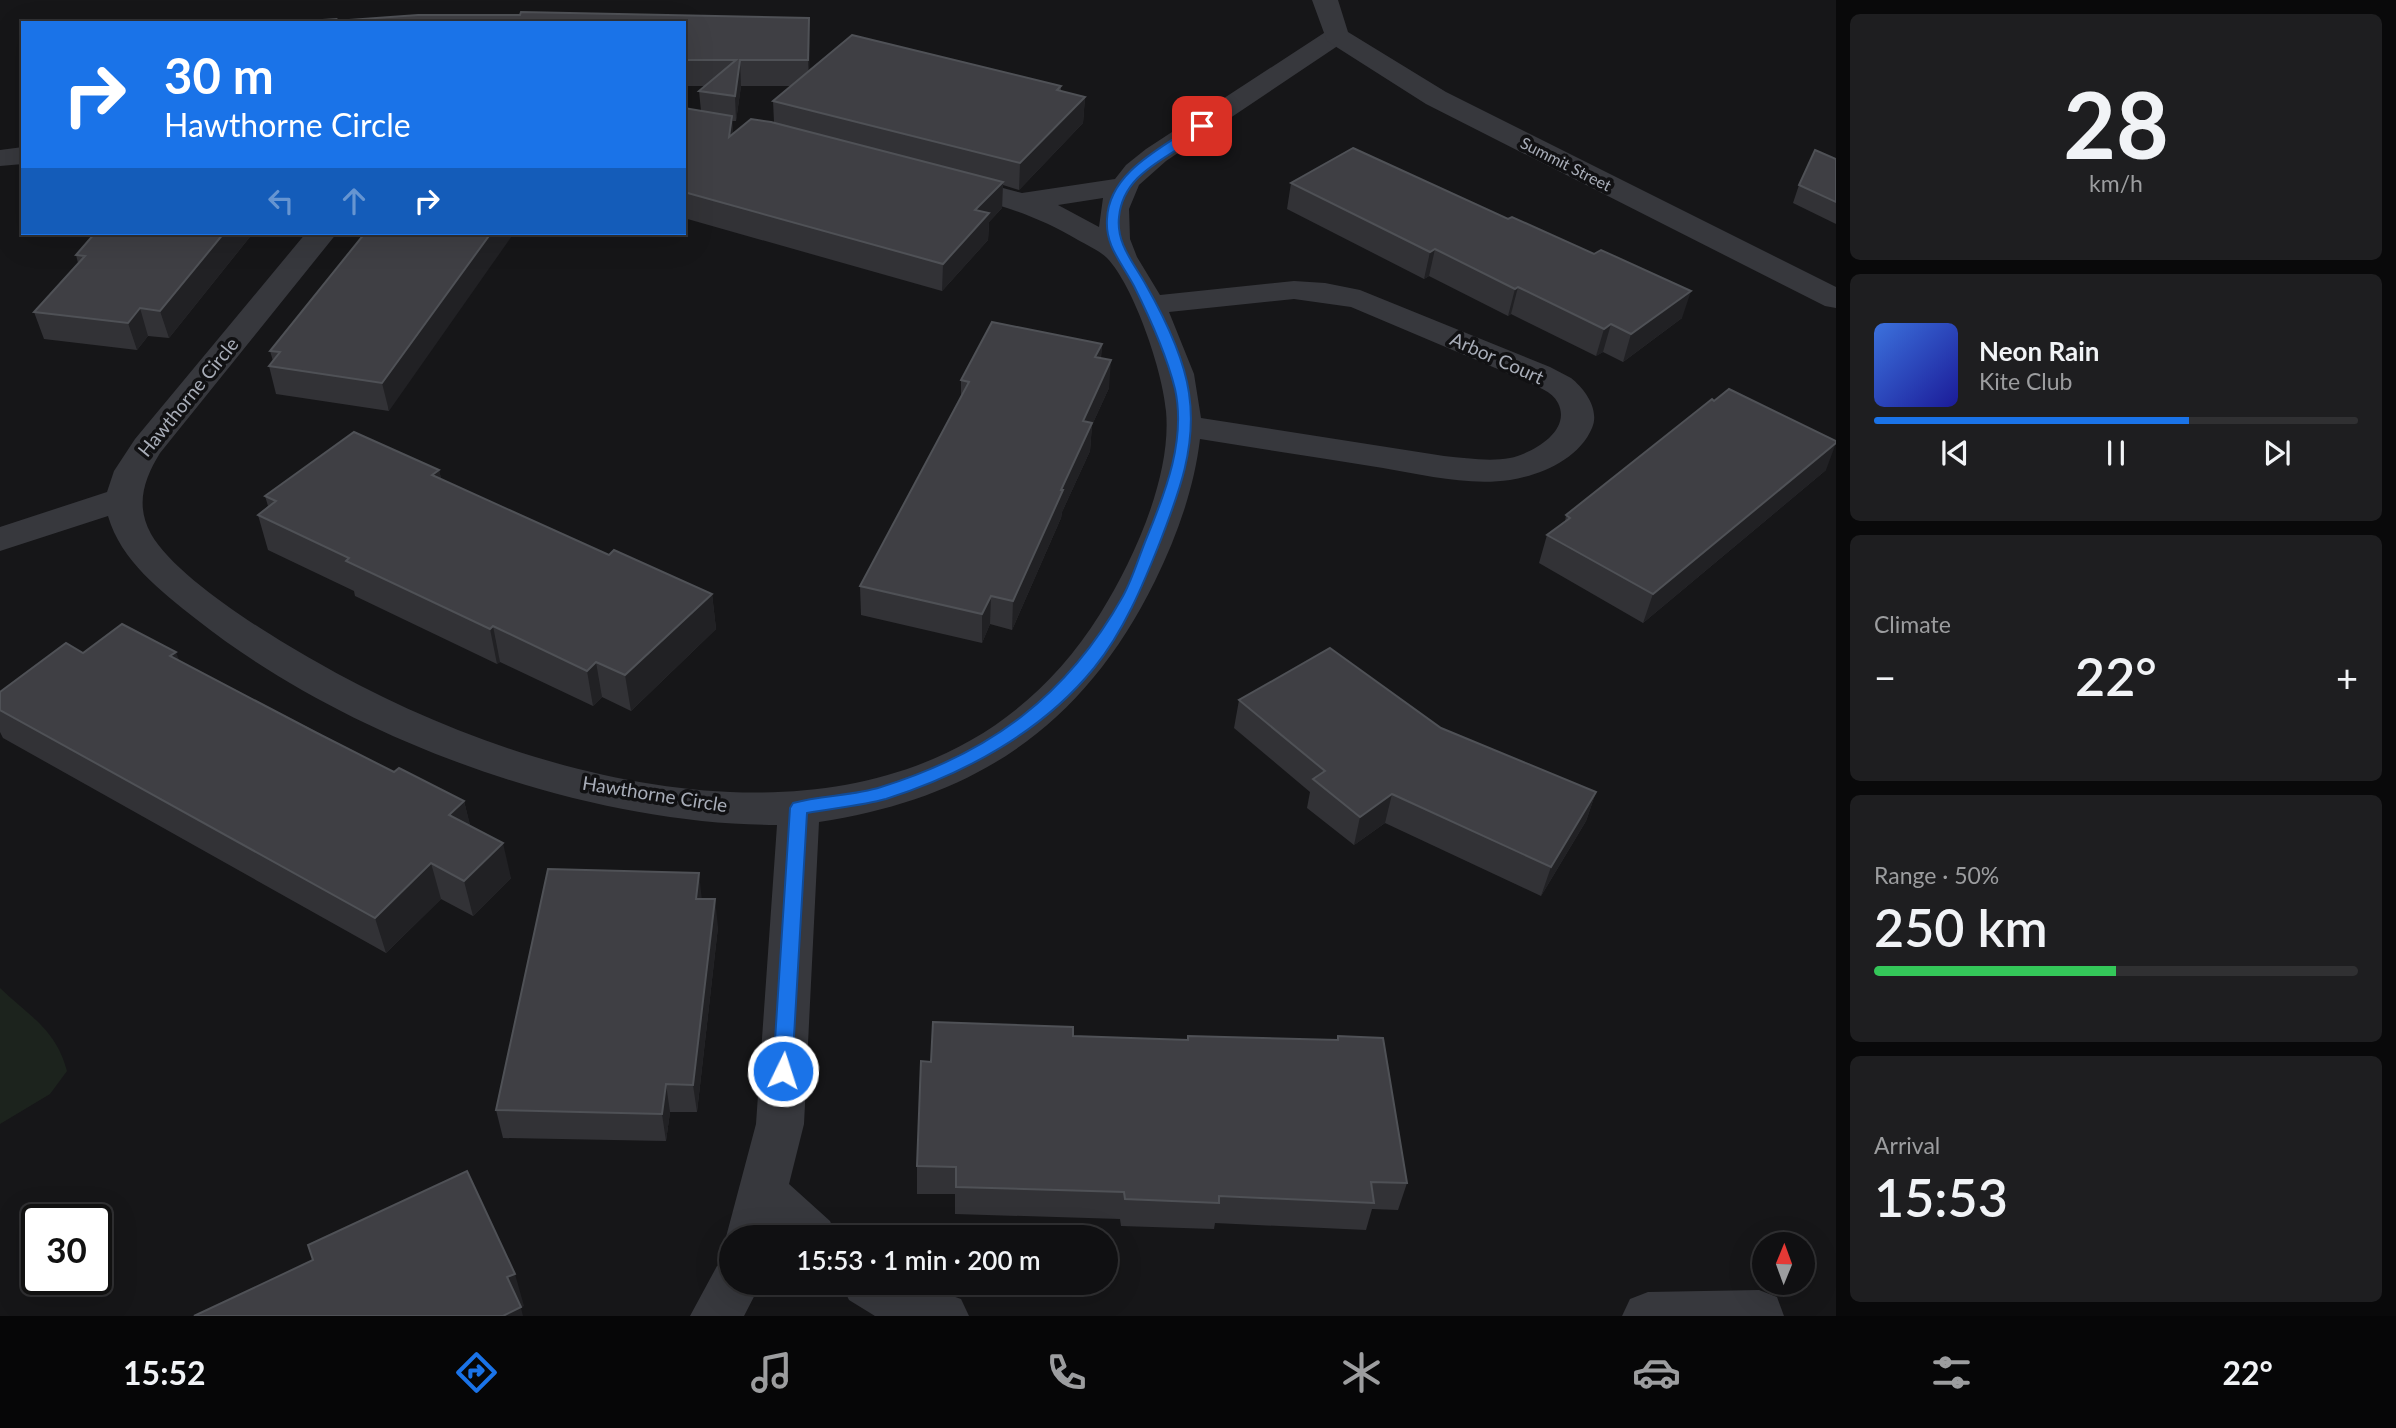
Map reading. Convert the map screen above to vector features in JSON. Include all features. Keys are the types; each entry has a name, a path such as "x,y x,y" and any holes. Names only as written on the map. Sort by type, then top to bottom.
{"street":[{"path":"1123,186 1158,156 1336,36 1325,0"},
{"name":"Summit Street","path":"1336,36 1436,98 1836,299"},
{"path":"0,159 21,155"},
{"name":"Hawthorne Circle","path":"920,176 1021,202 1055,214 1118,251"},
{"name":"Hawthorne Circle","path":"320,235 147,446 131,470 123,499 126,519 137,544 167,576 244,637 308,675 436,736 565,779 622,792 745,808 799,808 882,793 958,764 1014,732 1053,700 1089,663 1132,594 1172,492 1183,451 1182,390 1163,333 1118,251 1113,218 1123,186 1021,202"},
{"name":"Arbor Court","path":"1150,305 1294,290 1325,292 1360,299 1538,374 1565,389 1577,407 1578,423 1568,442 1545,456 1519,467 1483,471 1183,426"},
{"path":"0,539 123,499"},
{"path":"782,1225 757,1215 780,1124 799,808"},
{"path":"716,1316 728,1295"},
{"path":"887,1295 943,1316"},
{"path":"1648,1316 1759,1314"}],"shaded area":[{"path":"0,988 49,1034 67,1071 50,1094 0,1124"}],"building":[{"path":"521,12 809,18 808,60 740,60 735,96 699,91 736,60 686,60 686,21 335,21 418,15 520,15"},
{"path":"852,35 1061,86 1057,90 1085,97 1020,163 773,101"},
{"path":"686,108 732,116 729,137 751,119 771,122 1003,182 975,210 989,213 943,264 686,193"},
{"path":"1353,148 1508,219 1512,217 1594,254 1601,250 1691,291 1631,334 1611,324 1604,329 1435,249 1430,252 1291,183"},
{"path":"1815,150 1836,159 1836,202 1799,185"},
{"path":"93,235 222,235 160,311 140,308 128,323 34,312 85,256 76,255"},
{"path":"363,235 490,235 382,383 269,366 280,352 270,351"},
{"path":"992,322 1102,344 1095,357 1111,360 1083,421 1092,423 1013,601 991,596 982,614 860,586 969,382 961,380"},
{"path":"1729,389 1836,443 1653,594 1547,535 1570,518 1566,515 1712,399 1714,401"},
{"path":"354,432 439,470 432,475 609,555 614,550 712,594 625,675 596,662 587,671 346,561 349,558 258,515 276,501 265,496"},
{"path":"122,624 176,652 170,656 317,733 394,772 399,768 464,801 449,815 503,843 464,881 431,863 375,918 0,710 0,692 66,643 83,653"},
{"path":"1330,648 1441,728 1596,792 1551,867 1392,794 1360,817 1313,779 1325,771 1239,700"},
{"path":"548,869 699,873 696,899 715,899 693,1085 666,1084 662,1114 496,1110"},
{"path":"933,1022 1073,1027 1073,1036 1188,1040 1188,1036 1338,1040 1338,1036 1383,1038 1407,1183 1371,1182 1374,1203 1219,1196 1219,1203 1125,1199 1124,1192 956,1187 956,1167 917,1166 921,1061 931,1062"},
{"path":"467,1171 515,1274 507,1277 521,1307 503,1316 194,1316 313,1260 308,1245"}],"route":[{"path":"783,1071 799,808 818,807 882,793 958,764 1014,732 1053,700 1089,663 1132,594 1172,492 1183,451 1184,410 1182,390 1163,333 1139,283 1118,251 1113,218 1123,186 1140,169 1202,126"}]}
